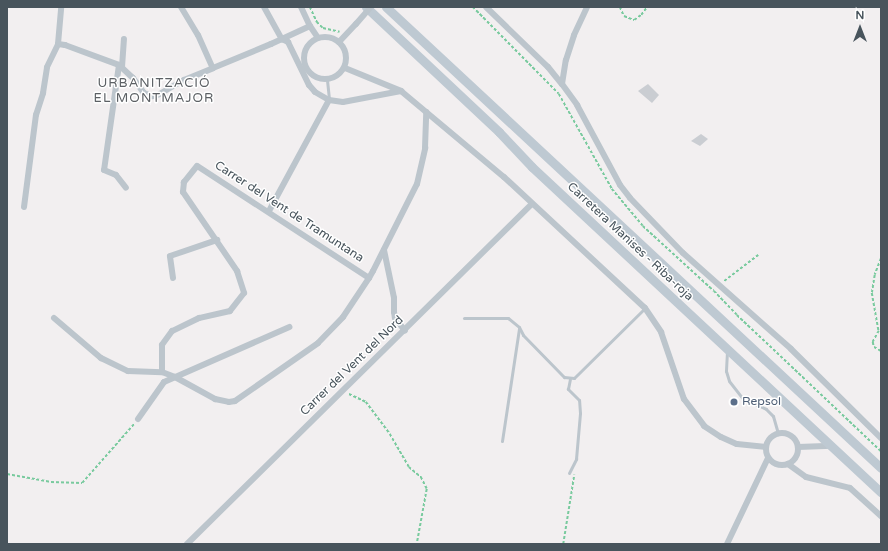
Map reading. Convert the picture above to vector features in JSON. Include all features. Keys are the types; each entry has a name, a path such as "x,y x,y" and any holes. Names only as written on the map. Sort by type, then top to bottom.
{"main road":[{"name":"Carretera Manises - Riba-roja","path":"366,7 499,132 532,167 881,492"},
{"name":"Carretera Manises - Riba-roja","path":"386,7 881,468"}],"street":[{"path":"24,207 36,115 43,93 47,67 58,44 61,7"},
{"path":"180,7 198,35 213,68"},
{"path":"264,7 282,39 288,42 309,85 315,92 329,100 343,102 401,91"},
{"path":"301,7 310,26 318,38"},
{"path":"339,42 371,7"},
{"path":"486,7 548,67 562,84 577,104 620,185 630,198 684,253 791,349 881,438"},
{"path":"562,84 566,60 572,41 587,7"},
{"path":"58,44 65,45 120,66 133,78 144,92 152,96 156,96 184,80 310,26"},
{"path":"318,38 333,38 339,42 346,54 344,68 336,77 327,80 312,76 304,63 306,48 318,38"},
{"path":"124,40 104,170 116,175 126,188"},
{"path":"344,68 401,91 504,177 645,308 661,332 684,400 704,426 721,437 736,444 766,447"},
{"path":"269,211 329,100"},
{"path":"54,318 101,358 128,371 162,372 175,377 215,399 229,402 235,401 318,343 343,317 369,278 417,184 425,148 426,112"},
{"name":"Carrer del Vent de Tramuntana","path":"217,240 183,192 184,182 197,166 269,211 369,278"},
{"name":"Carrer del Vent del Nord","path":"187,544 405,331 532,204"},
{"path":"162,372 162,345 172,331 199,318 230,311 244,293 237,271 217,240 170,256 173,278"},
{"path":"384,250 394,298 395,318 405,331"},
{"path":"138,419 164,382 289,327"},
{"path":"728,544 768,458 766,447 771,437 778,434 786,434 792,437 798,447 796,457 788,464 781,465 774,463 768,458"},
{"path":"798,447 832,446"},
{"path":"788,464 806,477 850,488 881,516"}],"lane":[{"path":"327,80 329,100"},
{"path":"464,318 508,318 519,327 523,335 564,377 570,379 578,376 645,308"},
{"path":"502,441 519,327"},
{"path":"727,348 726,371 728,381 743,400 770,412 776,423 778,434"},
{"path":"569,474 576,459 580,413 579,400 568,389 570,379"}],"path":[{"path":"310,7 317,22 323,28 340,32"},
{"path":"620,7 624,16 634,20 641,15 647,7"},
{"path":"720,284 758,255"},
{"path":"881,258 875,275 872,293 879,331 873,342 874,347 881,351"},
{"path":"343,391 366,402 390,434 409,467 421,477 427,489 417,544"},
{"path":"7,474 51,482 82,483 138,419"},
{"path":"563,544 574,476 574,464"}],"building":[{"path":"648,84 659,95 652,103 638,91"},
{"path":"701,134 708,139 700,146 691,141"}],"place":[{"name":"Repsol","path":"734,402"}],"district":[{"name":"URBANITZACIÓ EL MONTMAJOR","path":"154,92"}]}
